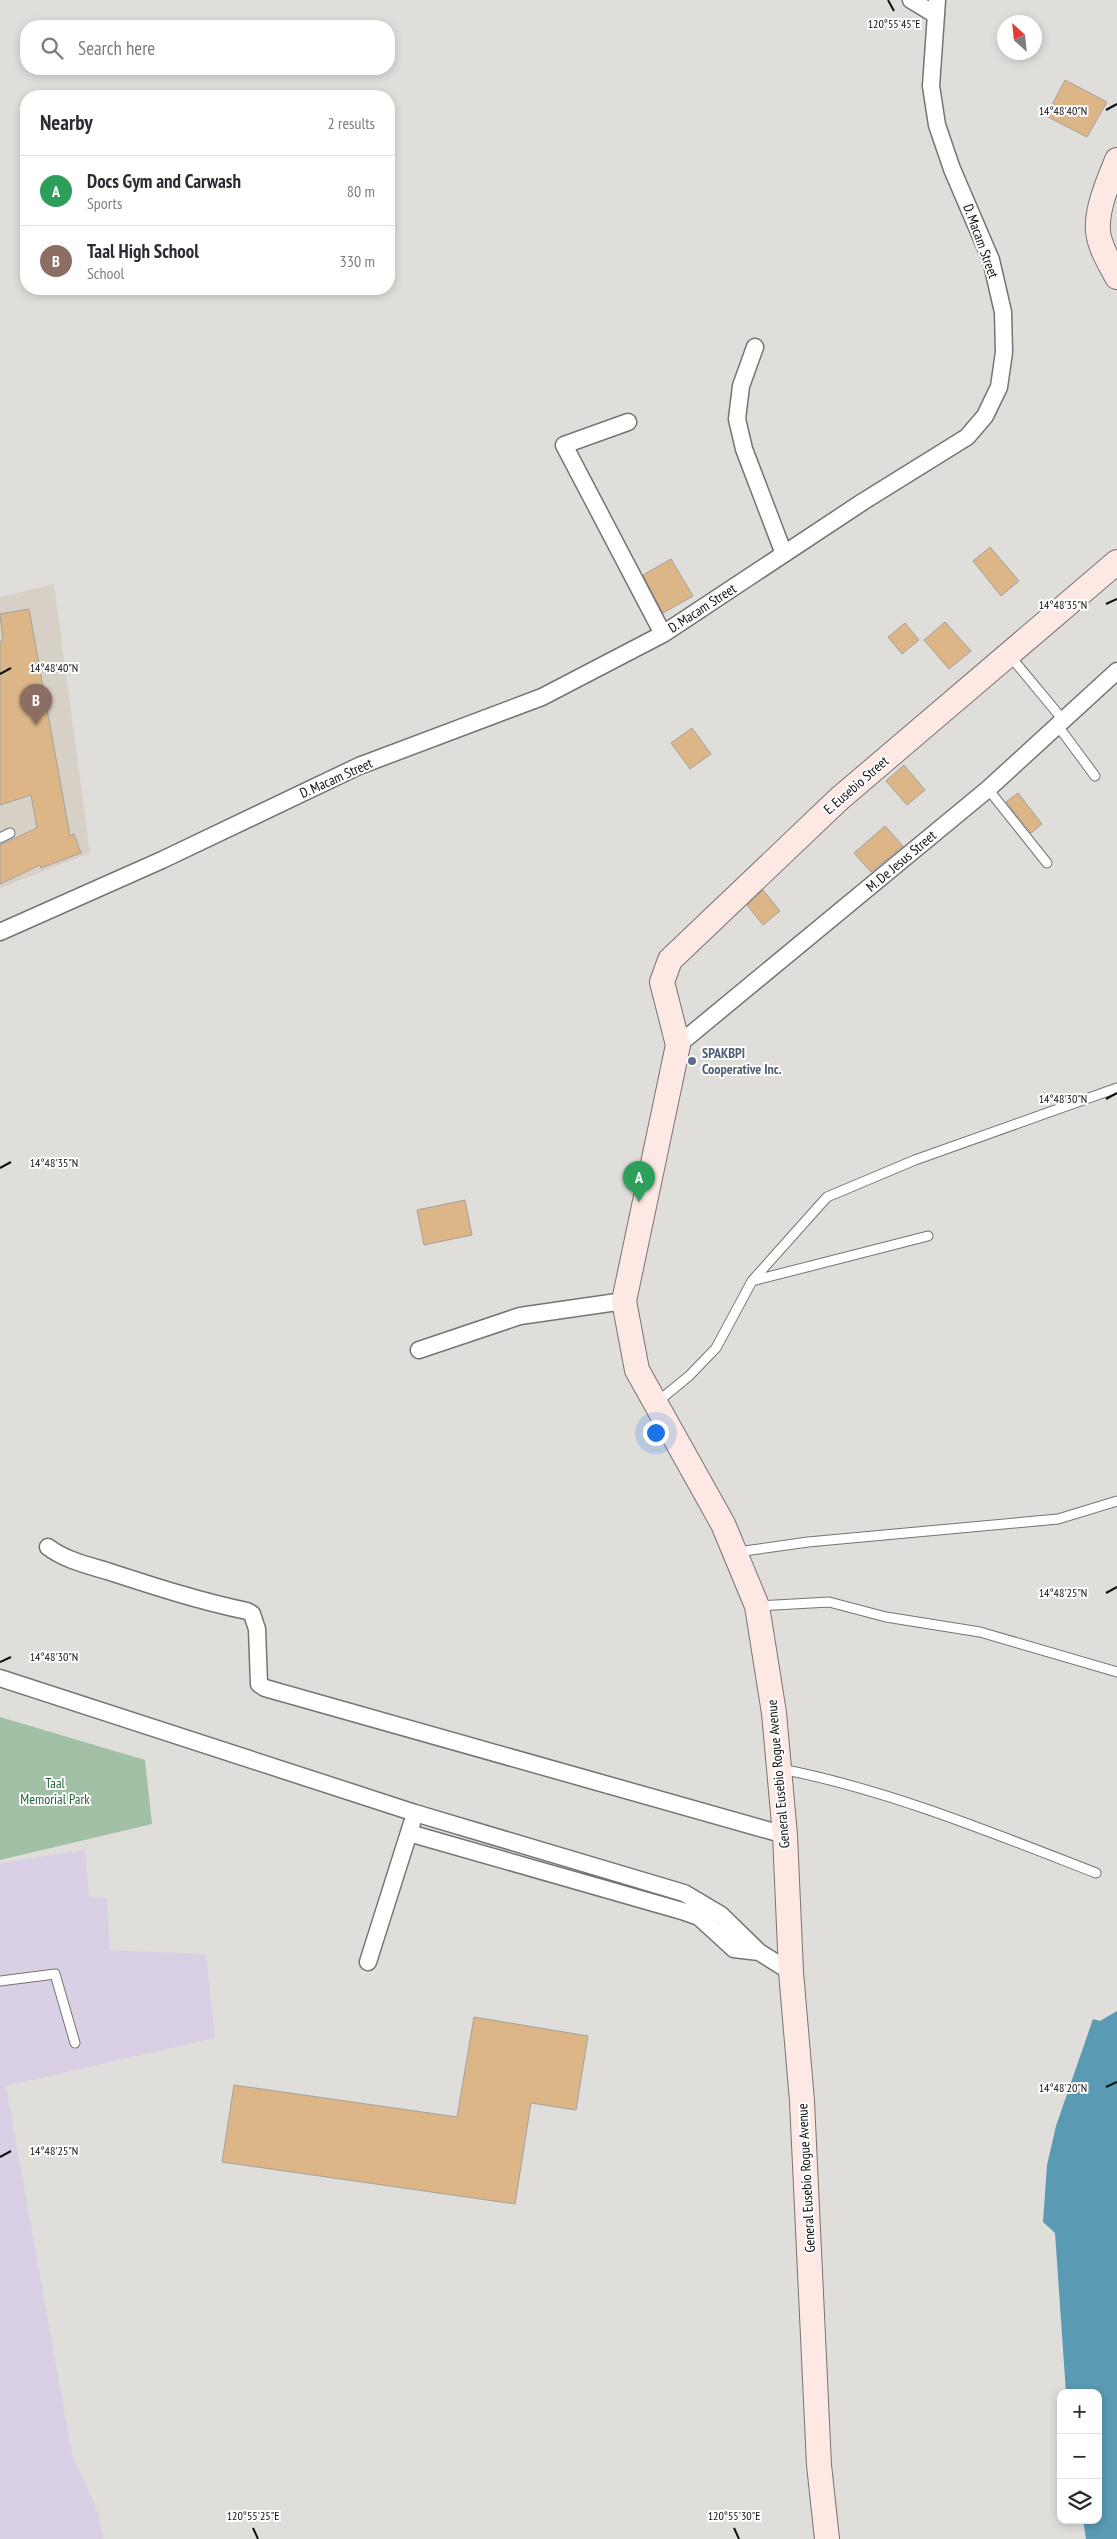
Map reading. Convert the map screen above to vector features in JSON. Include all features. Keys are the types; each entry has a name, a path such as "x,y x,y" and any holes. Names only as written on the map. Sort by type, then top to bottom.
{"main road":[{"path":"1117,160 1103,197 1098,231 1108,261 1117,278"},
{"name":"E. Eusebio Street","path":"678,1045 662,982 670,960 839,799 1117,562"},
{"name":"General Eusebio Rogue Avenue","path":"678,1045 624,1301 637,1370 736,1552 757,1606 774,1713 779,1768 791,1972 802,2101 819,2465 827,2539"}],"street":[{"path":"912,0 936,7"},
{"name":"D. Macam Street","path":"0,932 162,860 359,766 542,697 663,634 864,501 966,438 985,416 999,386 1004,352 1003,312 990,260 952,169 937,125 931,86 936,7"},
{"path":"756,347 742,386 737,419 744,448 784,554"},
{"path":"628,422 564,445 663,634"},
{"name":"M. De Jesus Street","path":"678,1045 988,789 1061,724 1117,670"},
{"path":"419,1350 520,1316 624,1301"},
{"path":"48,1547 58,1555 121,1576 209,1603 247,1610 252,1614 257,1629 259,1684 265,1688 784,1835"},
{"path":"0,1678 415,1813 684,1893 721,1914 759,1952 791,1972"},
{"path":"368,1962 415,1813"},
{"path":"409,1833 682,1911 699,1917 734,1949 759,1952"}],"lane":[{"path":"1010,655 1061,724 1095,776"},
{"path":"988,789 1047,863"},
{"path":"0,838 10,833"},
{"path":"656,1404 689,1376 716,1348 752,1281 827,1197 915,1160 1117,1088"},
{"path":"752,1281 928,1236"},
{"path":"736,1552 808,1542 1058,1519 1117,1501"},
{"path":"757,1606 829,1602 886,1616 980,1632 1117,1672"},
{"path":"779,1768 825,1778 986,1830 1096,1873"},
{"path":"0,1981 55,1974 75,2043"}],"shaded area":[{"path":"54,584 90,853 0,888 0,597"},
{"path":"85,1850 89,1897 107,1898 110,1950 206,1954 215,2038 6,2086 72,2454 99,2514 103,2539 0,2539 0,1863"}],"green space":[{"name":"Taal Memorial Park","path":"0,1717 145,1760 152,1824 0,1860"}],"water":[{"path":"1117,2011 1117,2539 1086,2539 1084,2524 1102,2524 1102,2389 1066,2389 1055,2233 1043,2222 1047,2165 1056,2126 1093,2019 1100,2021"}],"building":[{"path":"1065,80 1107,102 1087,137 1046,116"},
{"path":"990,547 1019,581 1001,596 973,561"},
{"path":"671,559 693,596 663,613 643,575"},
{"path":"29,609 70,836 74,834 81,853 41,868 40,865 0,884 0,845 37,828 31,795 0,805 0,641 3,641 0,614"},
{"path":"945,622 971,651 949,669 924,640"},
{"path":"905,623 919,640 902,654 888,637"},
{"path":"692,728 711,754 690,769 671,743"},
{"path":"904,765 925,790 907,805 886,781"},
{"path":"1018,793 1042,824 1031,833 1006,802"},
{"path":"885,826 903,846 871,872 854,853"},
{"path":"763,890 780,911 763,925 747,905"},
{"path":"465,1200 472,1235 424,1245 417,1210"},
{"path":"474,2017 588,2036 576,2110 531,2103 515,2204 222,2162 234,2085 457,2117"}],"place":[{"name":"Taal High School","path":"36,725"},
{"name":"SPAKBPI Cooperative Inc.","path":"692,1061"},
{"name":"Docs Gym and Carwash","path":"639,1202"}]}
